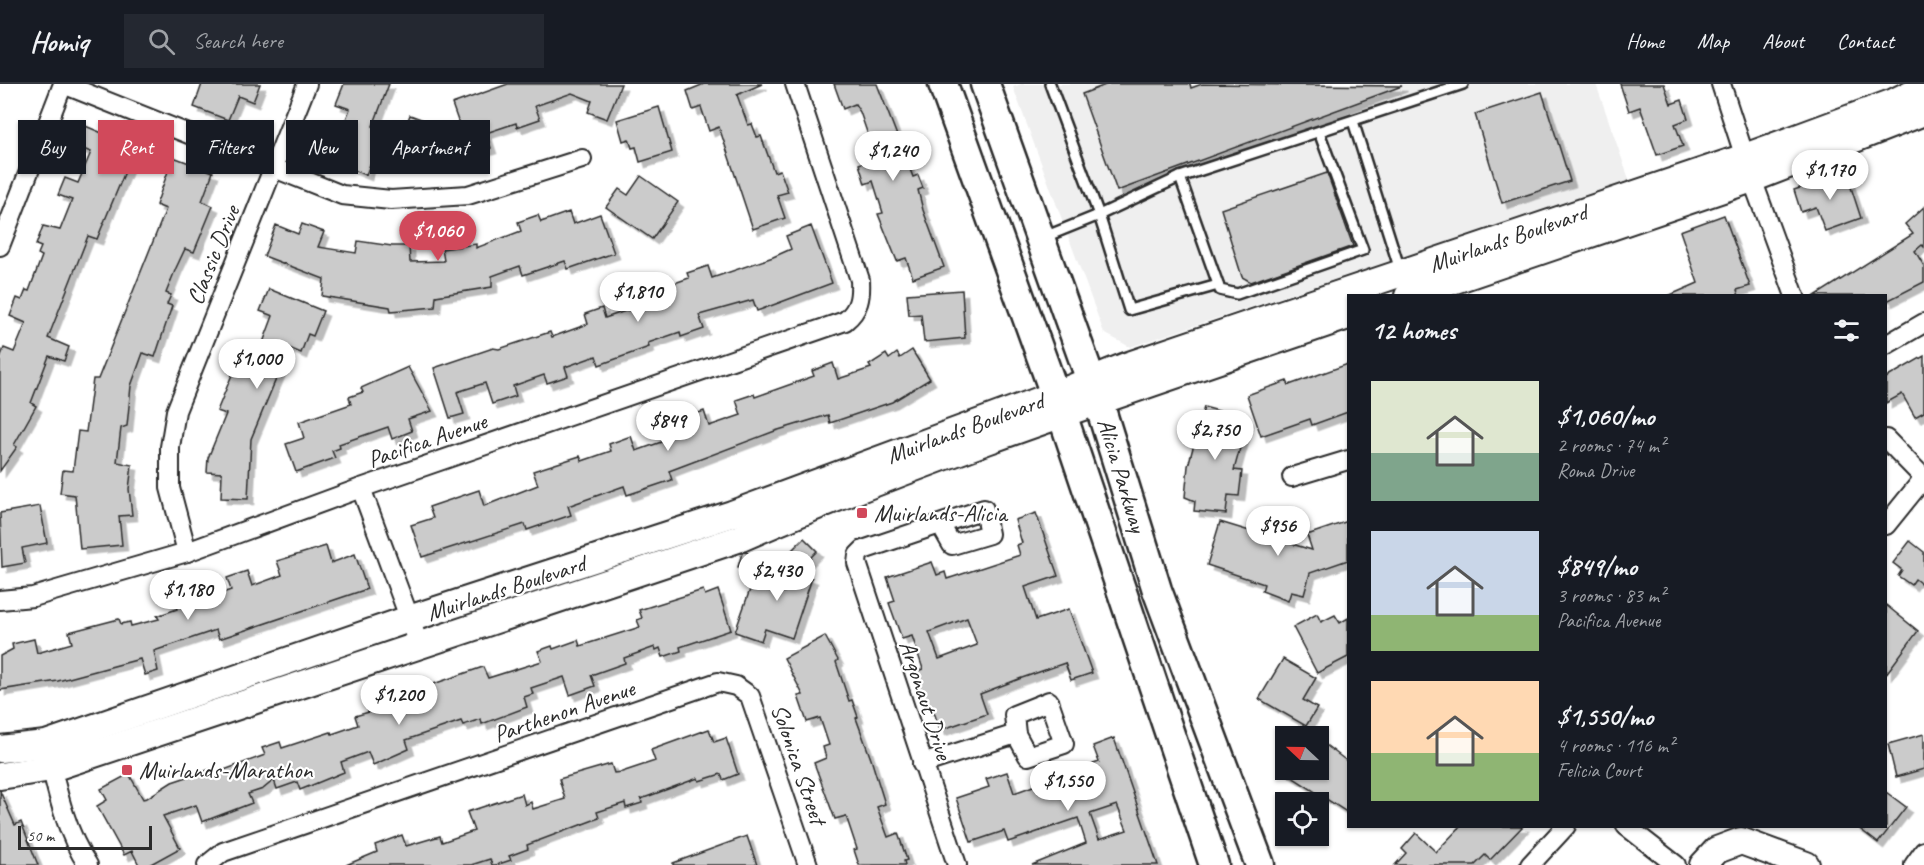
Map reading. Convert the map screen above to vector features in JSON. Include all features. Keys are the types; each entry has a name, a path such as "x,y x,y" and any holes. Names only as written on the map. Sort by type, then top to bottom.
{"main road":[{"name":"Alicia Parkway","path":"943,84 1058,405 1214,865"},
{"name":"Alicia Parkway","path":"985,84 1095,390 1157,590 1260,865"},
{"name":"Muirlands Boulevard","path":"1749,168 1924,87"},
{"name":"Muirlands Boulevard","path":"1384,294 1749,168 1924,112"},
{"name":"Muirlands Boulevard","path":"1095,390 1126,366 1347,304"},
{"name":"Muirlands Boulevard","path":"0,776 52,768 741,538 1095,390 1347,316"},
{"name":"Muirlands Boulevard","path":"0,749 46,744 412,618 1058,405"},
{"path":"1703,865 1717,850 1741,841 1806,865"}],"street":[{"path":"0,246 63,84 186,134"},
{"name":"Classic Drive","path":"274,169 307,84"},
{"name":"Pacifica Avenue","path":"0,600 33,597 187,552 361,488 834,325 850,316 859,302 860,280 795,84"},
{"path":"1721,84 1793,294"},
{"path":"274,169 342,195 391,201 468,195 582,159"},
{"name":"Classic Drive","path":"187,552 170,488 170,447 176,411 272,174"},
{"path":"1887,344 1924,323"},
{"path":"1887,440 1924,478 1887,524"},
{"path":"1292,477 1347,460"},
{"path":"361,488 412,618 419,644"},
{"name":"Argonaut Drive","path":"940,524 863,550 858,555 857,563 957,865"},
{"name":"Parthenon Avenue","path":"207,865 223,852 654,706 718,682 736,686"},
{"name":"Solonica Street","path":"736,686 750,696 808,865"},
{"path":"922,764 1016,734"},
{"path":"46,744 80,854 88,865"},
{"path":"1530,865 1564,828"},
{"path":"1629,828 1676,865"},
{"path":"1914,865 1924,851"}],"lane":[{"path":"1050,84 1099,215 1129,310 1218,285"},
{"path":"1040,239 1099,215 1180,177 1463,84"},
{"path":"1353,121 1406,288"},
{"path":"1180,177 1220,290 1237,294 1363,250 1318,132"}],"shaded area":[{"path":"1022,84 1596,84 1630,182 1130,347 1104,333 1013,87"}],"building":[{"path":"202,84 260,84 253,102 238,96 228,120 194,107"},
{"path":"344,84 389,84 375,120 370,120 370,165 366,175 358,172 358,120 346,120 350,109 336,104"},
{"path":"508,84 621,84 607,119 588,112 592,101 572,93 535,106 540,119 517,127 516,123 490,132 490,120 458,120 452,104"},
{"path":"704,84 762,84 737,95 748,125 752,124 757,137 761,136 774,172 780,170 788,192 777,195 785,218 753,229 719,127 709,131 701,107 693,110 687,91"},
{"path":"834,84 877,84 913,177 918,175 923,188 918,190 923,210 944,267 913,278 906,258 897,261 878,214 883,213 873,181 865,184 859,164 876,158 860,112 855,104 843,109"},
{"path":"1108,84 1190,84 1191,88 1202,84 1402,86 1117,191 1082,94"},
{"path":"1620,84 1664,84 1671,104 1682,100 1688,119 1675,124 1683,146 1657,155 1640,107 1629,111"},
{"path":"1542,92 1570,181 1502,203 1475,114"},
{"path":"659,107 672,152 640,162 636,147 632,148 629,139 623,141 617,120"},
{"path":"410,115 424,120 408,120"},
{"path":"86,126 98,131 98,174 124,174 97,239 88,236 48,338 69,347 64,361 49,356 31,403 36,406 14,445 17,447 0,471 0,358 4,348 14,352 26,323 10,316 17,298 22,300 26,290 29,291 42,256 38,254 41,247 36,245 43,226 60,230 72,200 58,195 65,178 78,183 82,174 86,174 86,164 91,152 86,150"},
{"path":"174,159 186,162 186,174 212,174 202,201 213,206 194,252 185,249 166,293 171,295 167,304 172,306 155,357 143,353 131,386 127,426 121,428 117,462 132,465 129,489 132,515 119,516 122,545 80,549 75,495 60,493 63,470 73,471 78,431 86,432 93,379 98,379 166,209 156,205 167,174 174,174"},
{"path":"1846,172 1861,218 1825,231 1816,207 1801,212 1794,190"},
{"path":"1327,173 1353,246 1251,282 1242,277 1221,209"},
{"path":"641,176 678,202 652,239 606,207 619,189 628,195"},
{"path":"1924,207 1924,247 1922,245 1915,251 1924,266 1924,282 1887,301 1887,294 1818,294 1913,234 1905,224"},
{"path":"569,212 573,224 600,214 614,253 568,269 565,261 523,275 520,266 492,276 492,287 436,296 435,307 391,311 390,307 322,296 324,279 264,256 276,225 298,234 302,224 324,232 318,247 356,253 358,241 409,246 410,262 444,261 442,249 476,244 476,248 521,231 518,222 538,215 541,222"},
{"path":"1724,215 1750,286 1737,290 1738,294 1673,294 1698,283 1680,231"},
{"path":"811,226 832,283 757,311 753,300 699,315 704,329 681,337 680,332 648,343 649,347 599,365 596,356 565,367 568,376 547,383 544,375 513,386 516,396 492,404 485,383 457,392 464,414 450,418 434,368 550,332 552,337 588,324 585,314 602,308 605,318 669,296 666,286 689,278 687,273 708,266 712,278 773,257 791,249 786,236"},
{"path":"269,289 323,311 313,336 308,334 301,353 289,348 251,439 248,499 221,498 222,473 207,472 208,458 226,414 217,411 236,365 240,367 244,357 249,359 254,345 261,348 273,316 260,311"},
{"path":"962,290 965,338 924,342 921,314 909,315 907,294"},
{"path":"912,350 930,379 892,402 830,423 828,415 775,431 669,471 672,480 627,495 624,486 568,506 571,515 527,530 525,524 422,557 411,525 433,518 429,507 479,490 484,506 538,485 533,471 580,456 582,461 611,451 609,444 631,436 636,451 664,441 663,437 685,429 682,419 704,411 709,426 741,415 736,400 754,394 755,397 814,376 812,371 833,363 838,379 871,368 869,365 886,354 889,359 897,353 900,358"},
{"path":"1924,356 1924,412 1915,417 1902,394 1887,402 1887,377"},
{"path":"1347,364 1347,412 1312,425 1310,419 1261,436 1247,395 1287,381 1289,385"},
{"path":"408,367 432,411 408,419 412,431 392,439 388,427 339,444 340,448 332,451 335,458 296,472 286,444 304,438 299,422 351,404 349,397 363,392 361,388"},
{"path":"1204,407 1248,419 1234,470 1242,471 1239,496 1228,495 1226,514 1194,511 1195,501 1185,497 1188,466"},
{"path":"40,506 47,543 22,548 25,563 2,567 0,513"},
{"path":"1036,513 1058,576 1025,587 1036,620 1069,609 1092,673 1071,680 1065,663 1019,679 980,694 987,714 940,730 932,706 926,709 914,672 923,669 912,636 902,639 889,603 895,601 887,577 932,562 937,575 945,572 947,579 1020,555 1017,545 1022,543 1015,520","holes":["967,618 977,645 939,659 929,632"]},
{"path":"1347,521 1347,560 1310,573 1304,595 1291,592 1288,601 1262,591 1264,584 1207,565 1220,522 1312,550 1307,535"},
{"path":"804,538 817,551 796,572 812,578 792,638 765,629 761,641 735,632 753,581 784,592 797,555 792,550"},
{"path":"1910,541 1924,552 1924,586 1915,579 1911,585 1898,576 1902,570 1893,563"},
{"path":"326,546 331,563 355,554 367,589 219,639 216,630 154,651 158,671 145,675 140,659 58,681 0,690 0,656 13,649 12,644 34,639 37,653 72,643 69,632 119,619 121,624 130,622 131,626 159,619 157,616 177,609 174,600 194,593 197,602 231,590 227,578 247,571 252,586 282,575 277,561"},
{"path":"742,553 760,558 755,571 738,567"},
{"path":"703,590 705,595 718,590 731,630 680,647 681,651 663,657 660,648 656,650 655,647 624,658 625,663 591,675 595,686 570,695 564,677 531,688 533,694 524,697 527,707 482,724 481,719 463,725 461,721 406,740 409,749 373,765 368,752 341,762 344,772 300,790 297,782 277,789 274,780 263,789 248,794 252,803 202,822 196,805 163,816 180,848 149,865 139,865 132,851 124,855 97,806 107,800 101,789 129,774 143,799 147,798 172,782 211,769 213,774 265,755 262,748 280,742 282,748 331,732 332,734 358,725 355,716 393,705 395,710 420,701 416,690 483,667 488,678 542,661 538,651 552,646 553,649 578,640 580,646 640,627 637,620 642,618 639,610"},
{"path":"1887,606 1918,631 1887,673"},
{"path":"1317,614 1321,622 1335,615 1340,623 1347,619 1347,658 1317,673 1293,627"},
{"path":"825,636 838,660 836,662 849,701 852,700 858,717 856,718 885,804 877,807 888,837 898,833 907,860 904,861 905,865 859,865 854,850 857,849 846,816 835,819 814,763 826,758 823,747 829,745 820,718 807,722 798,696 803,695 784,658"},
{"path":"1283,659 1316,678 1303,700 1317,708 1306,726 1259,699"},
{"path":"709,729 714,742 726,738 738,774 723,780 721,774 699,781 698,778 641,799 642,803 626,808 625,803 597,812 599,818 527,845 528,849 509,856 511,860 496,865 492,865 490,859 471,865 346,865 377,852 375,845 402,835 406,846 440,836 442,842 474,831 467,812 522,794 525,805 531,802 533,809 565,799 559,779 611,764 614,773 655,761 651,750"},
{"path":"1924,734 1924,769 1896,777 1888,744"},
{"path":"1114,738 1158,865 1032,865 1086,843 1078,818 1008,842 1004,831 971,842 956,798 989,787 986,779 1007,772 1014,793 1099,762 1093,746","holes":["1117,805 1127,830 1099,839 1090,814"]},
{"path":"1329,747 1347,761 1347,812 1329,801 1329,792 1315,792 1297,780 1329,780"},
{"path":"0,791 15,825 21,822 38,865 0,865"},
{"path":"1887,793 1906,807 1878,843 1859,828 1887,828"},
{"path":"1459,828 1521,828 1490,860 1485,855 1475,865 1395,865 1406,853 1402,849 1416,833 1436,852"},
{"path":"747,836 757,865 673,865 673,863"}],"place":[{"name":"Muirlands-Alicia","path":"862,513"},
{"name":"Muirlands-Marathon","path":"127,770"}]}
